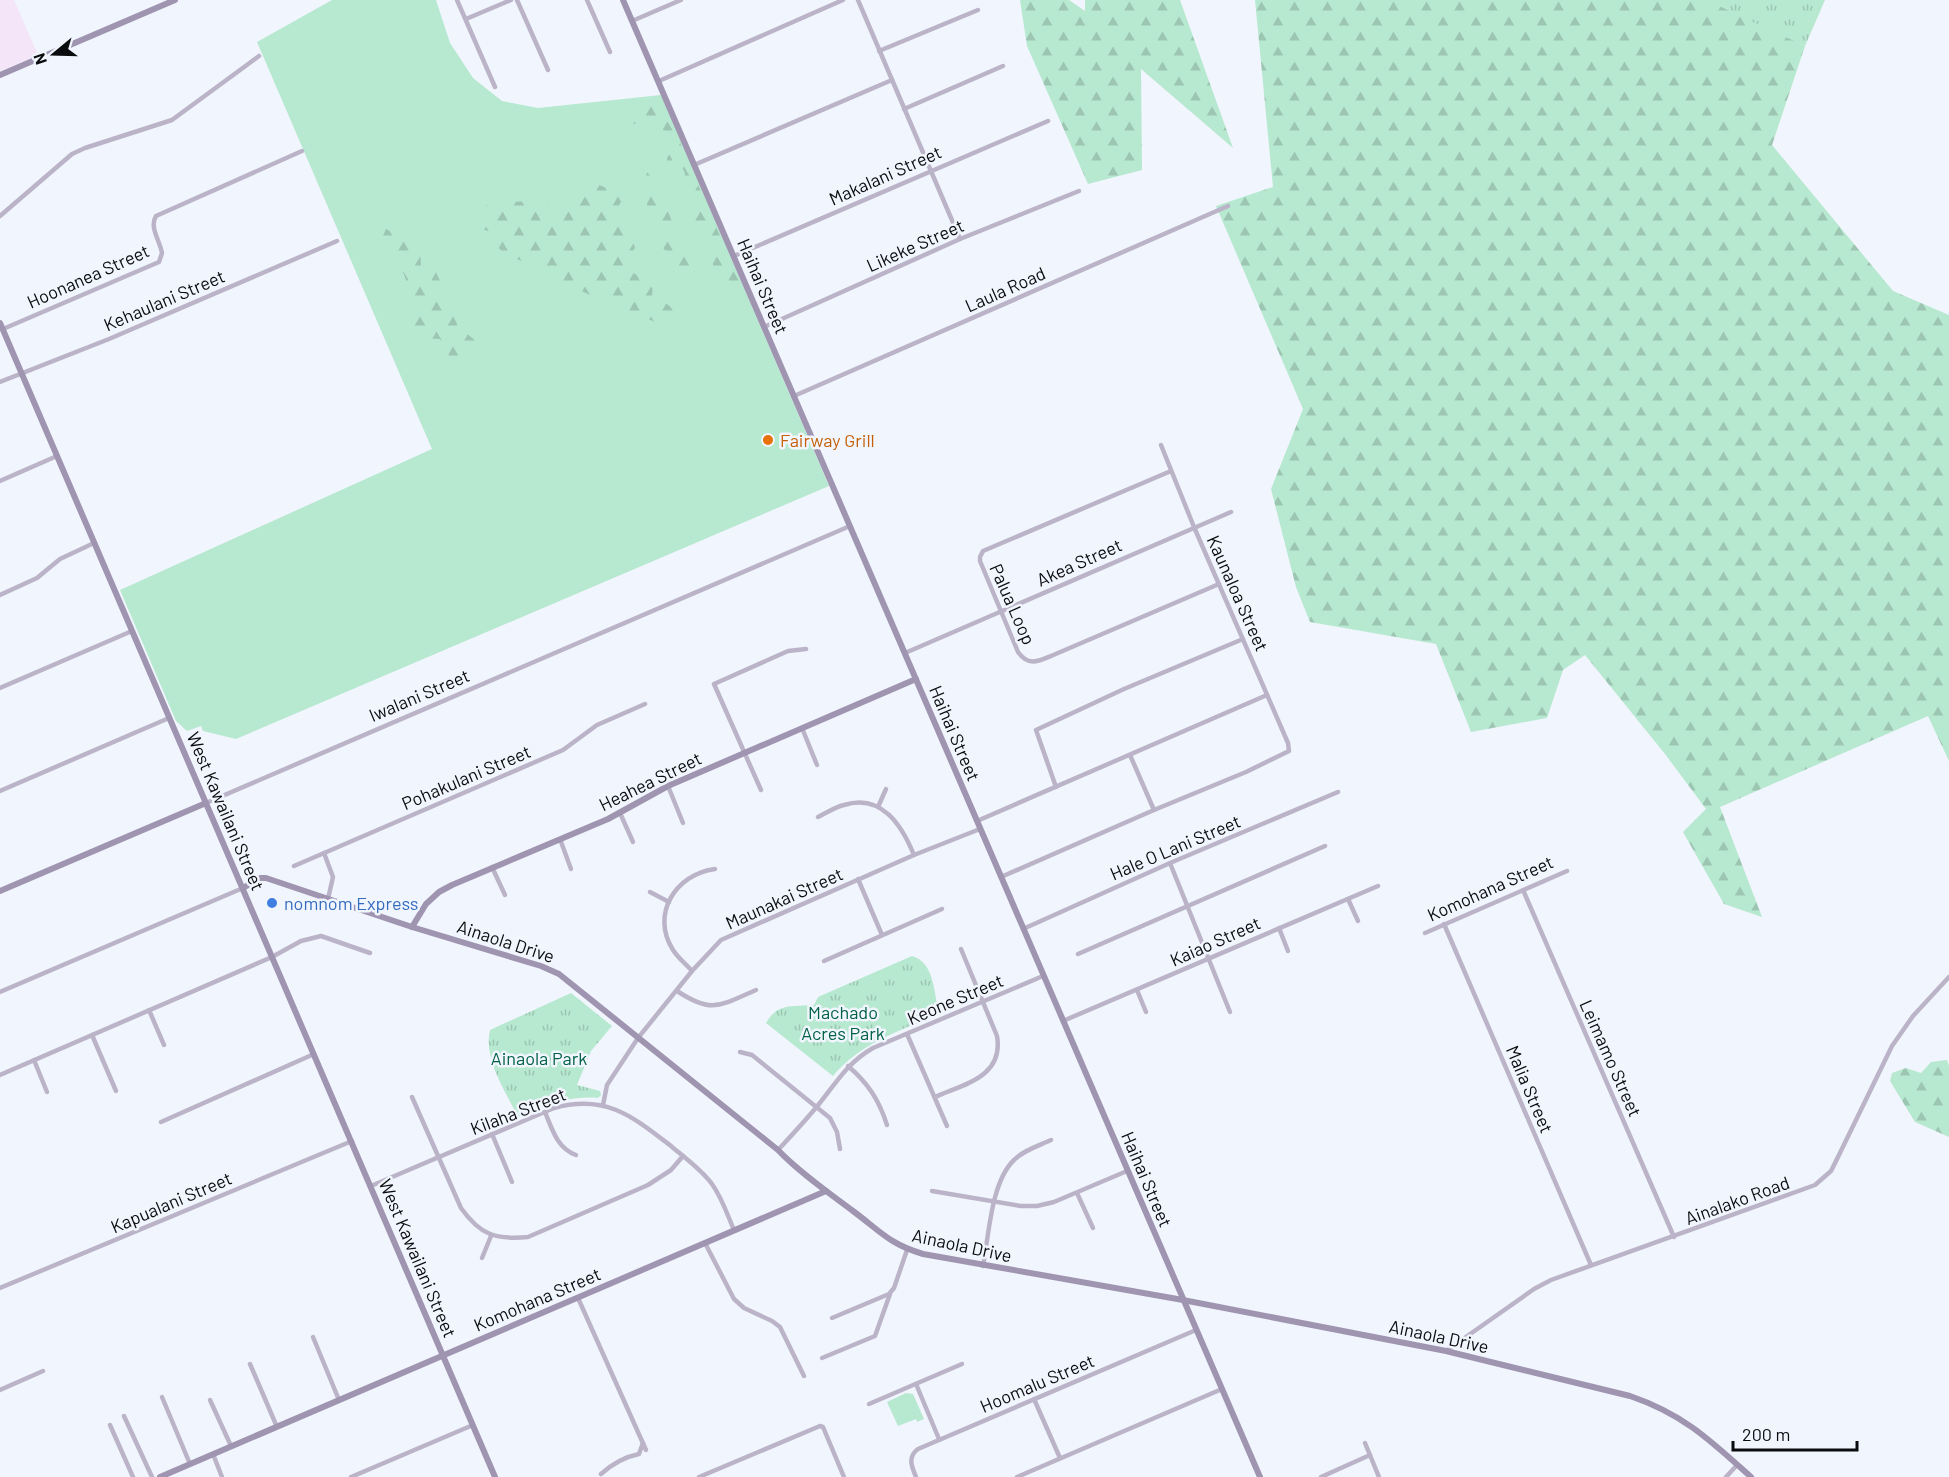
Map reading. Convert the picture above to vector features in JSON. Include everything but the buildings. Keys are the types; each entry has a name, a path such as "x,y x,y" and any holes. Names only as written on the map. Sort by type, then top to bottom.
{"street":[{"path":"0,75 175,0"},
{"path":"458,0 495,87"},
{"path":"466,19 511,0"},
{"path":"517,0 548,70"},
{"path":"587,0 610,52"},
{"name":"Haihai Street","path":"623,0 1260,1477"},
{"path":"632,21 681,0"},
{"path":"659,81 843,0"},
{"path":"858,0 960,239"},
{"path":"879,51 978,10"},
{"path":"0,216 72,154 116,137 172,120 259,56"},
{"path":"904,109 1003,66"},
{"path":"694,165 892,80"},
{"name":"Makalani Street","path":"734,256 1048,120"},
{"name":"Hoonanea Street","path":"1,326 159,262 162,253 153,227 156,216 302,151"},
{"name":"Likeke Street","path":"764,327 960,239 1079,191"},
{"name":"Laula Road","path":"794,396 1228,206"},
{"name":"Kehaulani Street","path":"0,382 337,240"},
{"name":"West Kawailani Street","path":"1,326 495,1477"},
{"name":"Kaunaloa Street","path":"1154,810 1246,772 1289,751 1288,743 1161,445"},
{"path":"0,481 57,456"},
{"name":"Palua Loop","path":"1171,471 984,552 980,561 1000,611 1018,652 1024,660 1035,663 1219,584"},
{"name":"Akea Street","path":"905,653 1231,512"},
{"name":"Iwalani Street","path":"0,891 850,526"},
{"path":"0,595 37,578 60,559 94,543"},
{"path":"0,688 132,631"},
{"path":"1056,786 1036,730 1124,689 1243,639"},
{"path":"761,790 714,684 788,651 806,649"},
{"name":"Heahea Street","path":"412,927 433,896 452,885 620,813 668,786 916,679"},
{"path":"977,821 1267,695"},
{"name":"Pohakulani Street","path":"294,866 563,750 597,725 645,704"},
{"path":"0,791 169,718"},
{"path":"802,728 817,765"},
{"path":"1001,877 1154,810 1130,755"},
{"path":"668,786 683,823"},
{"path":"878,807 886,789"},
{"name":"Hale O Lani Street","path":"1023,929 1170,863 1338,792"},
{"path":"818,817 850,803 878,807 893,817 900,826 914,855"},
{"path":"620,813 633,843"},
{"name":"Maunakai Street","path":"603,1105 607,1084 638,1038 713,947 730,935 914,855 980,829"},
{"path":"560,839 571,869"},
{"path":"1078,954 1325,846"},
{"path":"324,853 333,877 328,899"},
{"path":"1170,863 1230,1012"},
{"path":"492,867 505,896"},
{"path":"692,971 672,949 668,937 665,924 669,902 673,893 686,878 704,870 715,869"},
{"name":"Komohana Street","path":"1425,933 1567,871"},
{"name":"Ainaola Drive","path":"243,888 260,878 266,878 412,927 541,966 559,974 826,1191 882,1235 907,1250 1446,1351 1630,1396 1680,1417 1750,1477"},
{"path":"858,879 882,935"},
{"name":"Kaiao Street","path":"1063,1021 1378,886"},
{"path":"0,992 243,888"},
{"name":"Leimamo Street","path":"1523,890 1674,1237"},
{"path":"650,892 669,902"},
{"path":"1348,899 1358,921"},
{"path":"824,961 942,909"},
{"name":"Malia Street","path":"1444,924 1592,1265"},
{"path":"1279,928 1288,951"},
{"path":"0,1075 272,957 301,941 321,936 370,953"},
{"path":"935,1097 980,1078 994,1063 998,1050 997,1036 961,949"},
{"name":"Keone Street","path":"778,1150 818,1106 848,1066 873,1048 1044,976"},
{"name":"Ainalako Road","path":"1446,1351 1542,1284 1815,1185 1823,1180 1838,1157 1892,1046 1913,1016 1949,977"},
{"path":"677,991 699,1004 715,1006 756,990"},
{"path":"1137,990 1146,1012"},
{"path":"148,1010 164,1045"},
{"path":"907,1034 947,1126"},
{"path":"92,1035 116,1091"},
{"path":"740,1052 752,1055 818,1106 834,1125 840,1149"},
{"path":"161,1122 314,1054"},
{"path":"33,1060 47,1092"},
{"path":"848,1066 866,1081 876,1095 887,1125"},
{"path":"412,1097 461,1208 470,1221 491,1236 507,1239 528,1237 648,1185 670,1170 683,1156"},
{"name":"Kilaha Street","path":"371,1186 545,1112 570,1104 586,1102 620,1110 637,1119 683,1156 710,1182 720,1197 734,1230"},
{"path":"545,1112 558,1142 566,1151 576,1155"},
{"path":"492,1134 512,1182"},
{"path":"983,1266 999,1181 1014,1160 1024,1152 1051,1140"},
{"name":"Kapualani Street","path":"0,1287 352,1141"},
{"path":"932,1191 1021,1206 1037,1206 1054,1202 1127,1171"},
{"name":"Komohana Street","path":"160,1477 826,1191"},
{"path":"1077,1193 1093,1228"},
{"path":"482,1258 491,1236"},
{"path":"705,1243 734,1299 744,1308 780,1327 804,1376"},
{"path":"822,1358 875,1336 907,1250"},
{"path":"1163,1297 1172,1291 1175,1282"},
{"path":"832,1318 882,1298 891,1291"},
{"path":"578,1298 646,1450"},
{"name":"Hoomalu Street","path":"916,1477 912,1456 918,1449 1196,1330"},
{"path":"312,1337 339,1400"},
{"path":"250,1364 277,1426"},
{"path":"869,1404 962,1364"},
{"path":"0,1390 44,1371"},
{"path":"916,1384 939,1439"},
{"path":"1017,1477 1222,1389"},
{"path":"162,1397 190,1464"},
{"path":"1034,1399 1060,1458"},
{"path":"210,1400 231,1446"},
{"path":"124,1416 152,1477"},
{"path":"110,1425 133,1477"},
{"path":"351,1477 473,1425"},
{"path":"699,1477 820,1426 823,1427 844,1477"},
{"path":"601,1474 626,1457 639,1454 643,1443"},
{"path":"1365,1443 1379,1477"},
{"path":"213,1454 222,1477"},
{"path":"1321,1477 1370,1455"},
{"path":"1726,1477 1737,1465"}],"shaded area":[{"path":"0,0 14,0 38,55 0,71"}],"green space":[{"path":"332,0 436,0 450,43 473,78 502,101 538,108 661,95 829,486 236,739 203,731 201,726 187,731 176,721 120,590 432,449 257,42"},
{"path":"1020,0 1069,0 1085,11 1085,0 1180,0 1233,148 1141,69 1142,170 1088,184 1027,46"},
{"path":"1255,0 1821,0 1730,7 1805,46 1772,145 1893,291 1949,315 1949,761 1928,716 1720,807 1762,917 1724,904 1683,832 1706,809 1585,655 1563,670 1547,718 1471,732 1436,644 1310,622 1296,587 1271,489 1303,409 1216,206 1273,187"},
{"path":"1706,0 1825,0 1805,46"},
{"path":"661,98 752,311 748,315 741,313 738,309 741,305 739,301 728,302 728,275 726,271 722,274 714,267 712,258 715,252 706,239 704,227 690,219 689,214 693,213 691,207 693,203 680,163 667,169 667,158 673,149 669,144 669,138 663,129 655,125 653,119 630,124 628,115 640,115"},
{"path":"633,161 639,162 663,196 681,246 679,253 681,256 685,252 695,264 695,273 689,286 676,270 672,257 662,247 658,230 649,213 642,181 631,166"},
{"path":"600,176 602,179 597,184 620,194 621,202 618,207 621,216 625,217 635,247 632,255 636,265 633,273 653,283 652,297 661,299 674,310 666,322 655,322 624,311 573,287 542,268 505,255 498,247 496,230 484,229 475,219 479,208 488,205 493,209 498,205 511,202 546,201 548,207 556,211 561,208 566,212 562,203 567,196 586,178"},
{"path":"386,229 394,233 395,237 398,232 404,232 408,240 420,250 421,266 429,265 436,272 440,281 436,289 443,290 450,297 458,328 481,344 479,353 473,361 468,355 452,358 445,352 440,339 420,338 409,315 409,307 402,300 407,283 397,255 398,246 392,248 383,236"},
{"name":"Machado Acres Park","path":"912,956 920,959 929,972 939,1014 869,1046 833,1076 766,1023 781,1009 814,1005 818,997"},
{"name":"Ainaola Park","path":"571,993 612,1026 591,1051 577,1085 600,1091 601,1095 598,1098 576,1098 557,1102 518,1117 493,1064 489,1041 490,1030"},
{"path":"1947,1060 1949,1066 1949,1137 1915,1122 1890,1081 1892,1073 1906,1068 1921,1073 1931,1062"},
{"path":"906,1393 913,1394 924,1419 917,1422 916,1419 898,1426 887,1402"}],"place":[{"name":"Fairway Grill","path":"768,440"},
{"name":"nomnom Express","path":"272,903"}]}
